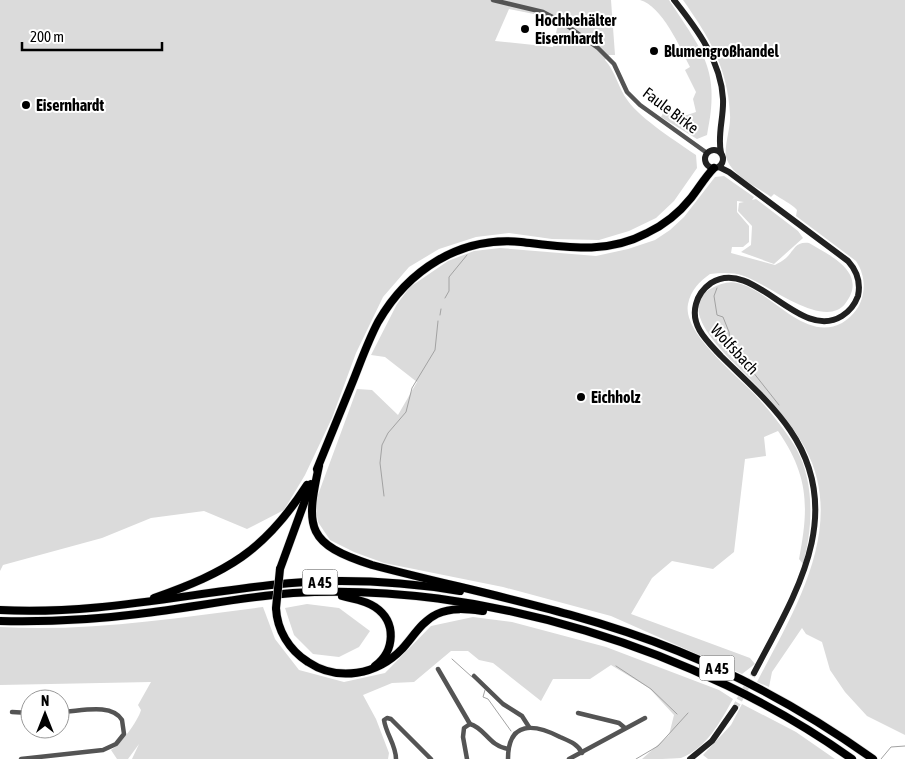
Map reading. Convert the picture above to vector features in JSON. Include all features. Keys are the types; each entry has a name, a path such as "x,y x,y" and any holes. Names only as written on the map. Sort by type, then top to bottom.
{"highway":[{"path":"525,615 463,609 444,611 429,619 387,662 368,670 350,674 331,672 306,661 293,649 283,634 276,608 280,569 289,540 378,323 402,288 421,270 450,254 481,244 507,242 586,249 622,243 651,231 675,215 716,166"},
{"path":"319,466 311,502 311,516 317,533 328,545 346,556 372,566 504,599"},
{"path":"137,604 200,581 240,560 267,537 288,513 319,466"},
{"name":"A 45","path":"0,610 60,611 137,604 240,588 321,582 413,586 504,599 590,621 678,651 721,670 822,724 873,759"},
{"path":"322,592 368,603 387,619 392,635 389,650 379,662 368,670"},
{"name":"A 45","path":"0,621 99,618 273,595 322,592 429,598 525,615 667,659 738,690 788,717 852,759"}],"main road":[{"path":"674,0 700,35 716,68 723,97 719,141 721,153 716,166 705,161 710,151 719,141"},
{"path":"710,151 721,153"},
{"name":"Wolfsbach","path":"716,166 730,172 848,261 856,272 859,285 857,299 850,310 838,318 824,322 802,315 752,284 736,279 722,279 710,284 697,301 695,315 698,329 709,344 773,408 791,432 804,458 814,492 814,530 807,566 796,592 754,673"},
{"path":"690,759 712,741 735,708"}],"street":[{"name":"Faule Birke","path":"493,0 544,12 562,22 598,48 614,64 627,92 640,104 710,151"},
{"path":"438,669 470,724 475,725 496,746 508,750"},
{"path":"474,676 503,704 522,716 529,727"},
{"path":"21,759 92,753 110,748 124,734 122,720 113,711 70,712"},
{"path":"12,712 20,712"},
{"path":"578,713 619,722 625,728"},
{"path":"396,759 395,750 386,732 384,720 387,718 392,719 431,759"},
{"path":"569,759 645,718"},
{"path":"467,759 463,732 464,728 470,724"},
{"path":"508,759 508,750 516,734 522,728 529,727 544,728 577,745 582,752"}],"shaded area":[{"path":"0,0 611,0 615,55 609,55 605,60 622,91 628,101 641,115 696,155 697,168 674,201 656,218 629,231 599,240 552,239 509,233 476,237 439,249 409,267 383,297 356,353 332,418 305,475 284,510 247,529 204,511 151,518 102,538 3,565 0,571","holes":["509,9 544,16 558,24 553,47 495,41"]},
{"path":"640,0 669,0 700,48 710,77 712,94 707,135 697,139 661,117 665,109 681,117 696,112 693,99 696,92 685,70 690,67 670,28 656,10"},
{"path":"683,0 905,0 905,735 867,716 845,692 830,670 822,642 806,634 802,628 772,672 769,687 757,682 786,627 811,568 818,538 821,508 817,478 805,448 790,424 772,402 718,347 704,326 699,315 698,305 702,295 712,288 724,283 737,283 762,295 801,321 814,326 828,327 842,323 856,311 863,296 863,280 861,270 856,261 796,216 797,210 789,203 774,194 771,197 752,185 739,175 729,163 726,153 730,115 725,82 716,54 709,40"},
{"path":"724,176 754,197 752,200 756,199 798,231 803,238 774,264 741,252 751,245 752,226 738,211 739,203 744,202 737,201 737,212 749,226 749,242 743,247 732,247 731,253 775,265 785,259 798,245 809,243 844,267 853,283 851,293 845,304 836,311 824,312 796,303 744,276 731,273 710,274 696,287 688,304 689,316 694,329 703,342 759,399 796,448 807,476 810,505 809,535 803,564 799,559 804,523 804,492 796,463 778,431 764,437 766,456 745,459 734,552 713,569 672,561 652,578 631,614 750,658 755,664 742,674 611,616 503,587 384,563 354,552 330,540 318,522 315,503 357,389 372,390 398,415 417,382 385,357 371,355 397,304 410,287 448,261 474,251 500,248 596,256 628,249 655,240 684,217 715,177"},
{"path":"307,604 339,608 370,631 359,647 339,657 313,654 294,635 285,608"},
{"path":"263,607 275,639 299,670 344,682 385,673 431,626 473,617 512,622 606,647 719,690 733,699 712,733 690,754 681,758 642,759 669,735 674,715 649,688 611,665 590,679 553,679 541,701 493,663 479,660 468,651 451,651 414,682 392,683 363,695 376,719 389,753 388,759 132,759 139,744 128,759 117,759 111,750 133,726 141,710 138,705 151,682 0,685 0,627 66,628 99,626"},
{"path":"742,704 796,732 835,759 708,759 703,755 731,725"}],"waterway":[{"path":"445,298 449,291 449,277 467,255"},
{"name":"Wolfsbach","path":"717,288 714,296 717,315 723,317 729,332 730,343 779,405"},
{"path":"440,315 441,309"},
{"path":"384,496 380,463 382,445 388,433 406,412 412,388 435,350 438,321"},
{"path":"452,659 472,677"},
{"path":"616,666 651,689 677,714"},
{"path":"485,690 483,697 488,699 511,731"},
{"name":"Wolfsbach","path":"636,759 658,746 688,713"},
{"path":"881,759 891,747 905,746"}],"tunnel":[{"path":"735,708 754,673"}],"place":[{"name":"Hochbehälter Eisernhardt","path":"525,29"},
{"name":"Blumengroßhandel","path":"654,51"},
{"name":"Eisernhardt","path":"26,105"},
{"name":"Eichholz","path":"581,397"}]}
